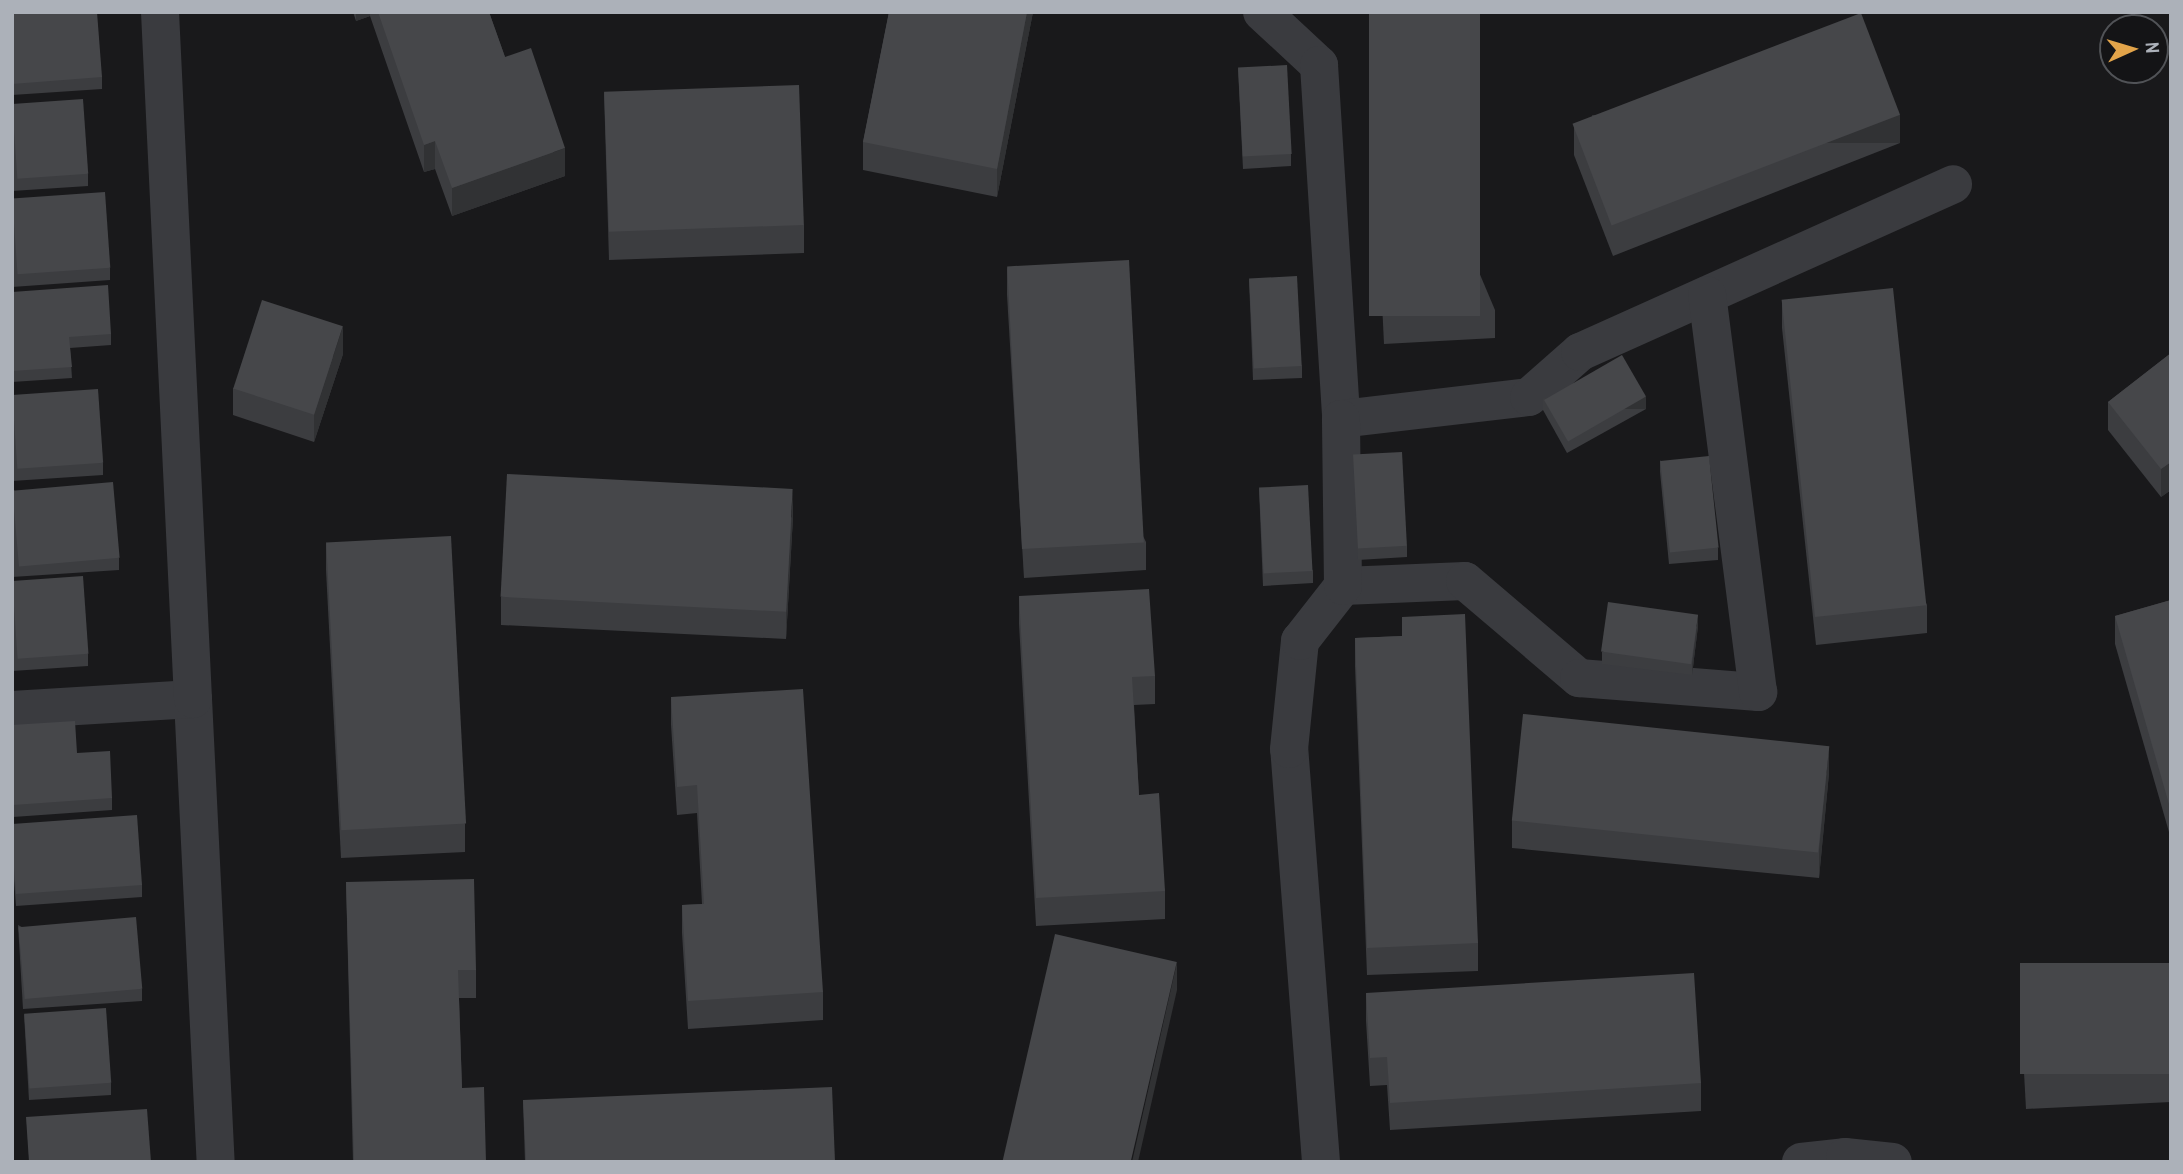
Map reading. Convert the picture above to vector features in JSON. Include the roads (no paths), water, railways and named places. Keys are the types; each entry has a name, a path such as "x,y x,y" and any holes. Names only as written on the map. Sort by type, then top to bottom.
{"lane":[{"path":"160,12 216,1162"},
{"path":"1262,12 1319,65 1341,419 1343,586 1300,641 1289,749 1321,1162"},
{"path":"1341,419 1529,397 1580,352 1953,184"},
{"path":"1343,586 1465,581 1579,678 1758,692 1707,295"},
{"path":"12,710 192,699"},
{"path":"1801,1162 1845,1157 1893,1162"}]}
